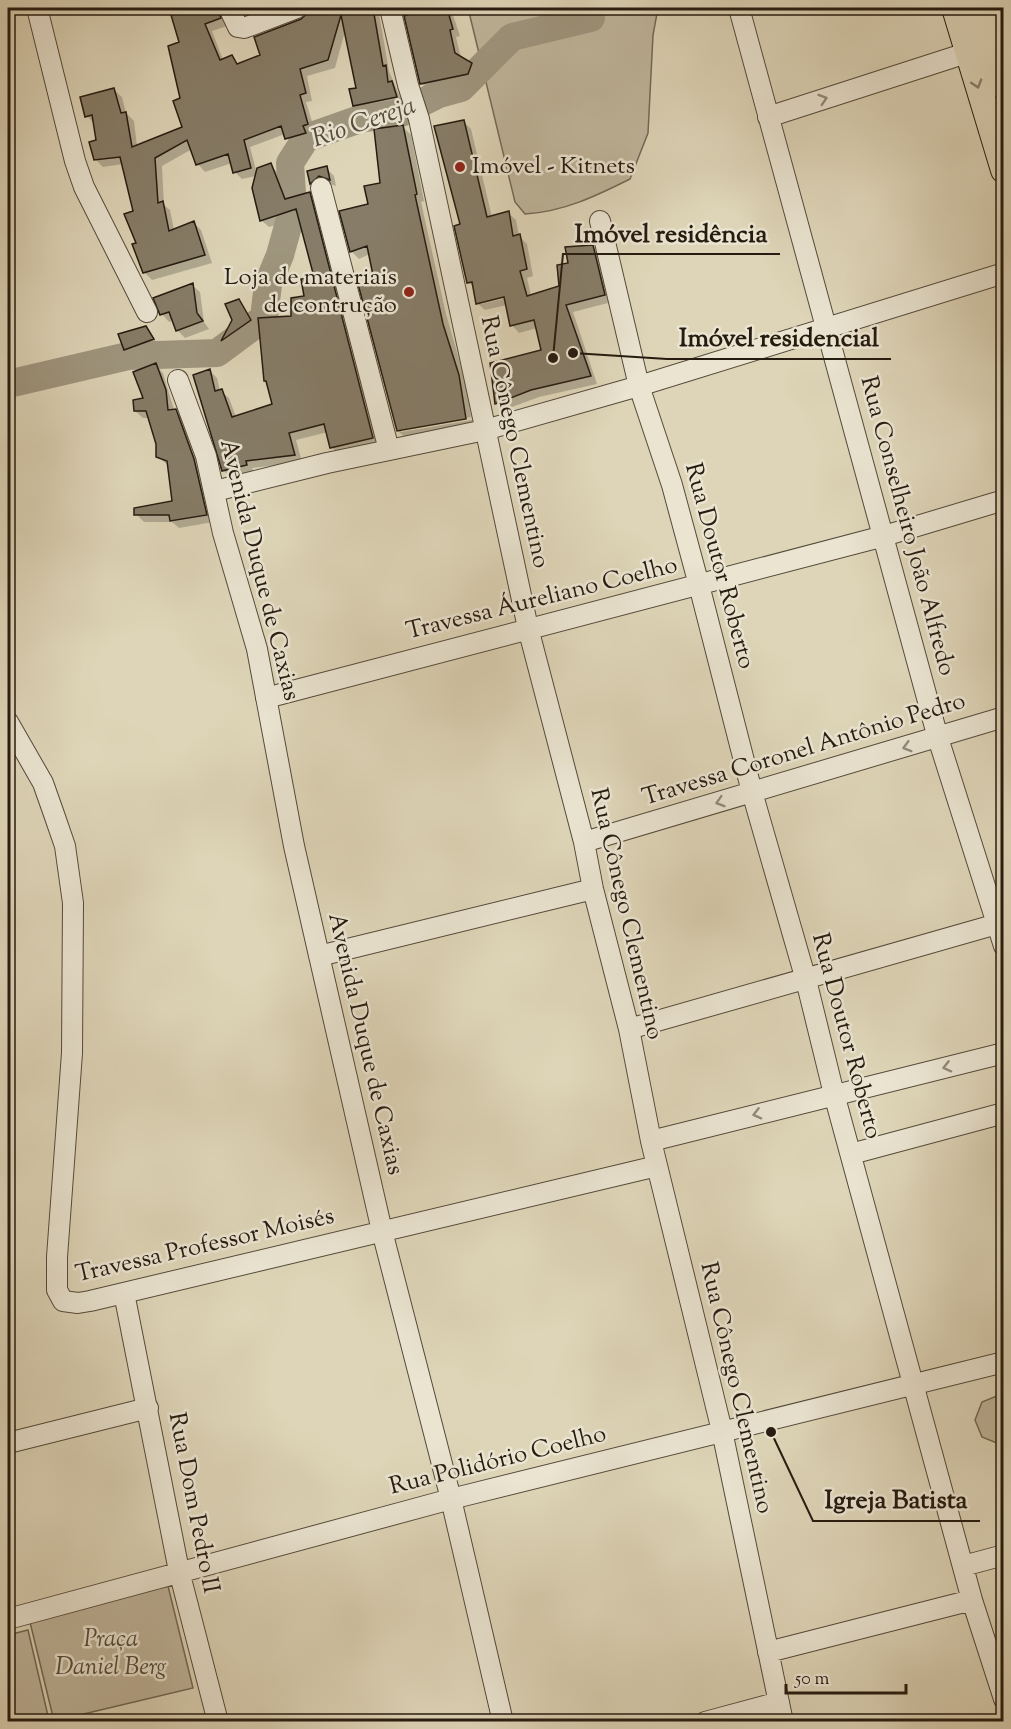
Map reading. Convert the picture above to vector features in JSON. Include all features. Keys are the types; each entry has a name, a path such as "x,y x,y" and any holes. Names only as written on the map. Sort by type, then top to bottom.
{"main road":[{"path":"955,8 988,46 1004,86"},
{"path":"981,8 1004,170"}],"street":[{"path":"37,8 75,161 89,197 147,312"},
{"path":"229,8 234,22 238,27 244,28 297,8"},
{"name":"Rua Cônego Clementino","path":"390,8 408,85 419,119 528,628 584,842 593,890 628,1029 651,1141 722,1431 783,1722"},
{"name":"Rua Conselheiro João Alfredo","path":"739,8 938,738 1000,923 1004,946"},
{"path":"768,117 988,46"},
{"path":"321,188 389,450"},
{"name":"Rua Doutor Roberto","path":"600,220 639,386 672,485 752,792 806,980 834,1094 972,1600 1004,1699"},
{"path":"214,491 485,430 639,386 1004,273"},
{"name":"Avenida Duque de Caxias","path":"178,380 206,456 223,533 257,649 294,846 381,1231 451,1499 503,1722"},
{"name":"Travessa Áureliano Coelho","path":"266,698 884,536 1004,500"},
{"name":"Travessa Coronel Antônio Pedro","path":"584,842 1004,717"},
{"name":"Travessa Professor Moisés","path":"8,722 43,783 65,846 74,903 72,1053 58,1235 58,1296 63,1301 78,1304 657,1166"},
{"path":"320,956 593,890"},
{"path":"628,1029 1000,923"},
{"path":"651,1141 1004,1053"},
{"path":"851,1154 1004,1113"},
{"name":"Rua Dom Pedro II","path":"124,1293 179,1571 218,1722"},
{"name":"Rua Polidório Coelho","path":"8,1619 451,1499 1004,1362"},
{"path":"8,1443 148,1408"},
{"path":"963,1566 1004,1555"},
{"path":"768,1652 972,1600"},
{"path":"705,1722 779,1702"}],"green space":[{"path":"468,8 658,8 653,35 648,133 630,179 566,207 525,214 515,202"},
{"path":"999,1395 1004,1397 1003,1442 999,1444 982,1437 975,1420 982,1402"},
{"name":"Praça Daniel Berg","path":"168,1586 193,1688 54,1721 29,1618"},
{"path":"28,1630 49,1720 8,1721 8,1635"}],"building":[{"path":"181,8 217,8 221,18 205,24 220,60 232,55 237,64 260,55 254,37 301,19 313,8 373,8 383,66 386,65 388,82 392,81 397,97 353,106 349,89 356,88 341,15 328,60 300,69 306,93 300,95 308,124 303,126 306,133 285,139 281,126 244,140 251,168 233,173 228,154 196,165 187,140 155,158 158,203 163,201 169,231 194,221 205,255 143,273 132,244 136,243 124,214 133,211 120,157 94,160 89,142 96,140 92,115 85,117 80,97 114,88 121,113 126,112 132,147 182,127 173,101 180,98 168,46 179,42 171,15 182,12"},
{"path":"430,8 447,8 453,29 450,30 455,53 472,63 468,74 420,84 404,16"},
{"path":"464,120 487,217 509,211 513,236 520,234 527,269 520,271 527,296 559,286 557,265 568,263 565,247 593,245 605,295 566,305 591,376 531,390 495,404 490,363 541,350 534,320 510,326 504,297 476,304 472,282 467,283 454,226 460,224 434,126"},
{"path":"403,125 417,194 415,195 443,324 459,375 466,419 397,431 358,284 374,280 367,246 350,252 339,211 368,204 364,186 380,183 374,129"},
{"path":"271,163 285,199 310,192 373,438 330,448 324,424 289,433 295,455 246,461 247,465 222,471 193,375 210,369 215,391 222,389 232,417 272,404 266,381 264,381 258,318 291,316 291,298 304,296 301,279 314,277 296,209 260,221 252,188 257,168"},
{"path":"327,166 330,180 319,176 310,184 307,171"},
{"path":"193,283 197,313 203,321 176,331 169,312 160,315 153,298"},
{"path":"239,299 251,320 221,341 232,320 225,304"},
{"path":"146,326 154,339 124,350 118,334"},
{"path":"156,363 166,390 168,410 176,409 194,459 207,515 170,521 169,515 134,515 134,508 172,501 167,461 156,457 156,444 146,411 134,411 133,400 143,398 133,372"}],"waterway":[{"name":"Rio Cereja","path":"8,384 128,356 217,353 264,318 268,284 280,255 293,208 290,163 306,138 360,119 401,113 439,94 461,88 512,37 591,18 590,8"}],"place":[{"name":"Imóvel - Kitnets","path":"460,167"},
{"name":"Loja de materiais de contrução","path":"409,292"},
{"name":"Imóvel residencial","path":"573,353"},
{"name":"Imóvel residência","path":"553,358"},
{"name":"Igreja Batista","path":"771,1432"}]}
